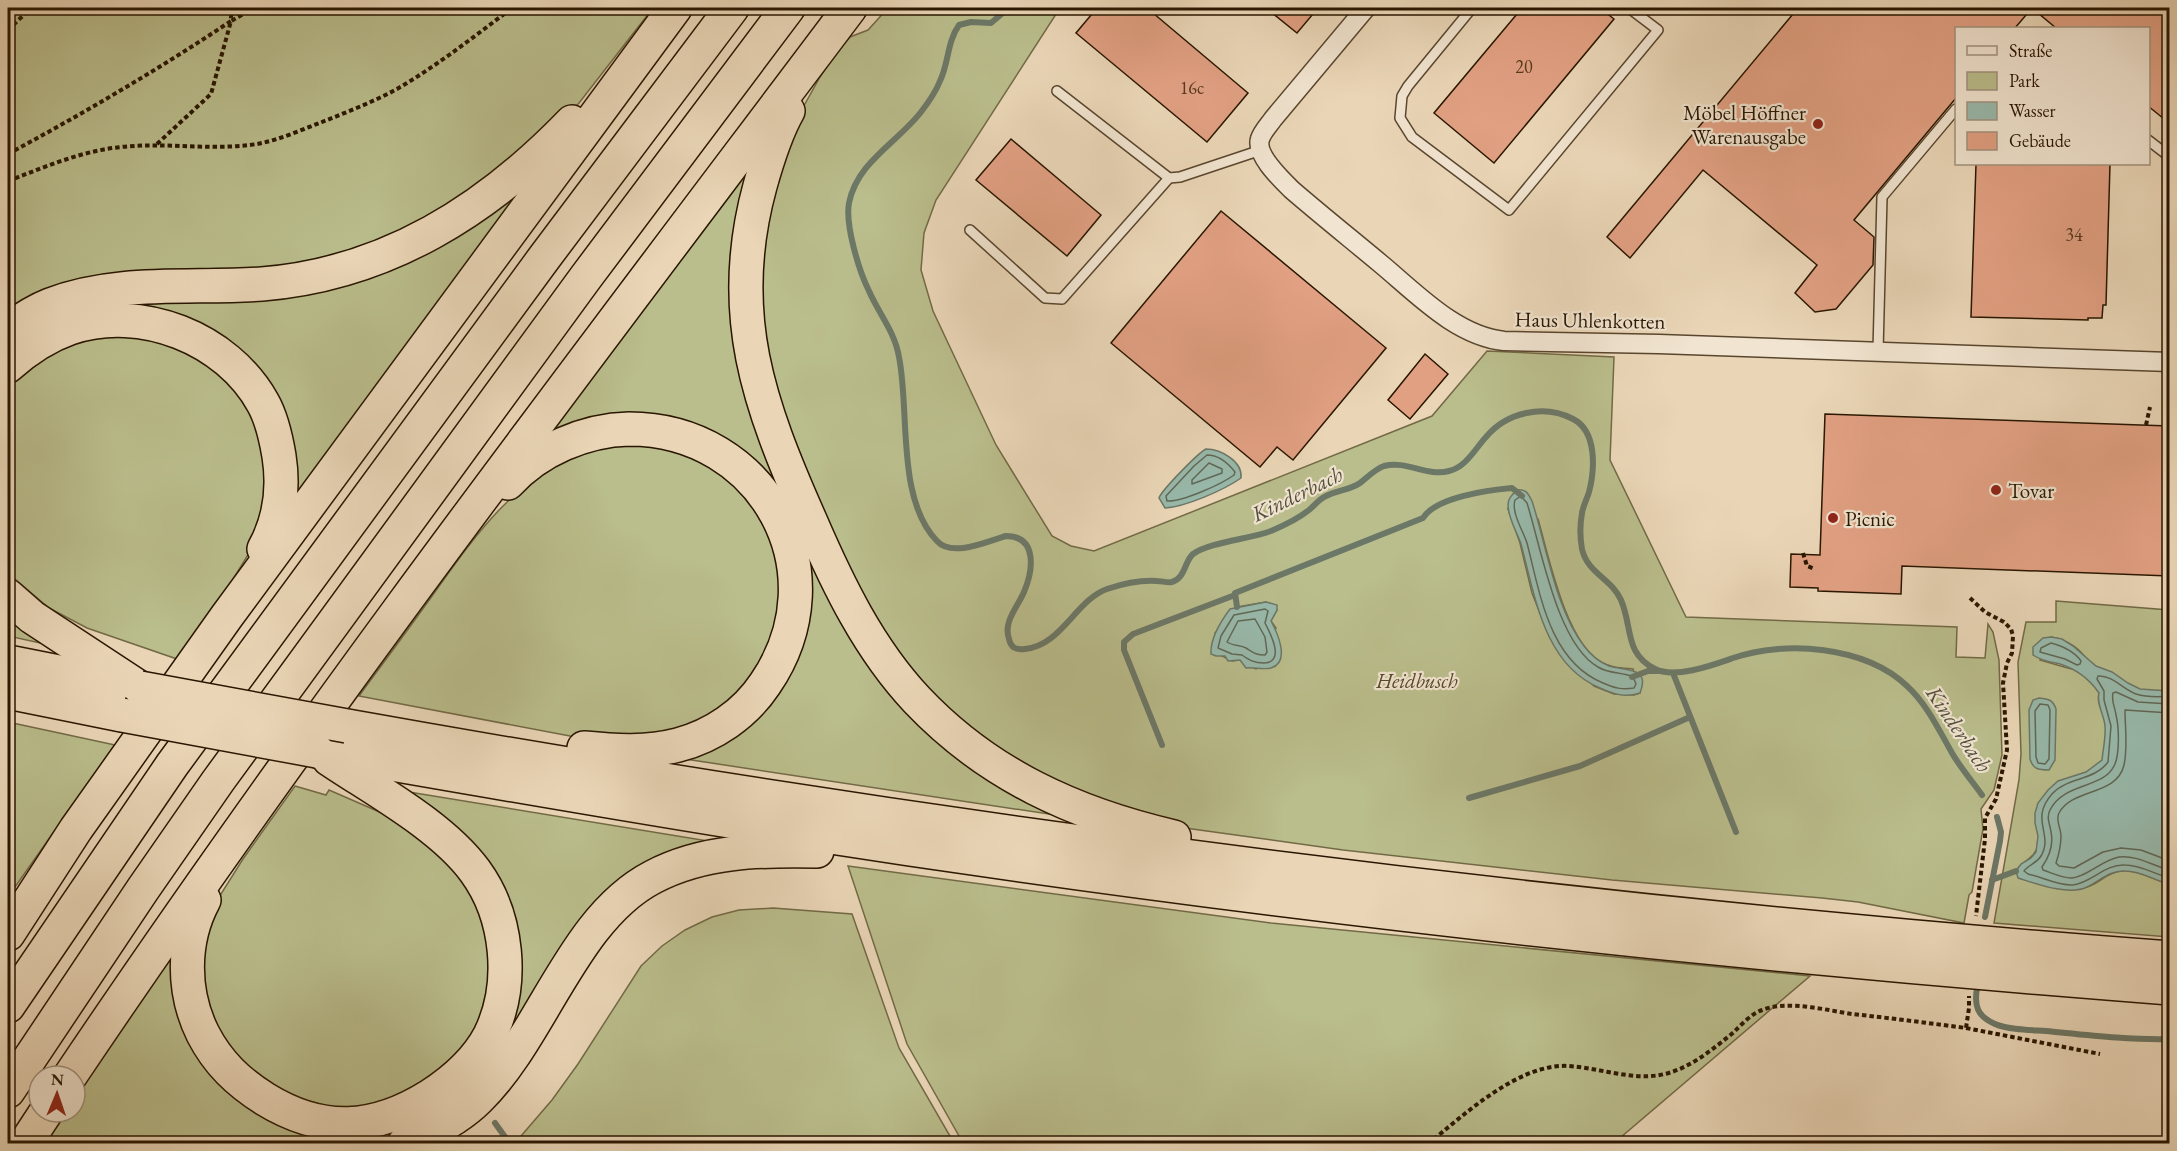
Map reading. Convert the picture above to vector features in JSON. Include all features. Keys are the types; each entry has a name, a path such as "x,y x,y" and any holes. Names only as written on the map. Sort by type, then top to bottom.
{"highway":[{"path":"8,1006 172,765 544,258 732,8"},
{"path":"8,1091 218,781 586,277 788,8"},
{"path":"78,1064 170,927 419,581 852,8"},
{"path":"852,8 825,55 800,90 774,142 754,209 748,242 746,291 748,335 763,400 788,470 836,580 851,608 880,654 918,701 968,745 1038,791 1071,807 1149,831 1180,839 1261,850 1381,881"},
{"path":"8,330 28,315 74,297 135,288 220,286 297,279 332,272 401,249 467,213 532,162 666,19"},
{"path":"8,934 76,829 227,616 666,19"},
{"path":"8,366 32,347 52,336 71,328 112,321 148,324 181,332 212,348 243,376 264,405 271,423 280,462 281,494 278,512 267,542 227,616"},
{"path":"419,581 516,475 543,455 576,439 604,431 629,429 676,435 717,453 738,466 766,497 778,516 790,544 796,580 789,634 772,674 758,695 741,712 706,735 679,745 626,752 547,743 420,739"},
{"path":"8,596 32,617 140,688"},
{"path":"8,662 420,739 960,826 1381,881 1856,932 2169,958"},
{"path":"8,692 317,751 545,791 1032,866 1536,930 1845,961 2169,988"},
{"path":"247,820 195,915 189,940 187,962 192,1008 210,1047 222,1064 237,1079 282,1109 303,1118 327,1123 370,1122 412,1107 440,1090 476,1055 489,1036 501,1002 505,974 503,944 497,913 488,891 474,870 452,846 418,819 317,751"},
{"path":"8,910 76,829"},
{"path":"404,1143 452,1119 477,1100 510,1061 594,930 630,893 660,874 699,859 760,851 843,852 1032,866"},
{"path":"25,1143 38,1124"}],"street":[{"path":"1261,150 1260,138 1273,119 1366,8"},
{"name":"Haus Uhlenkotten","path":"1261,150 1273,170 1292,190 1431,305 1450,319 1484,336 1504,341 1659,344 2169,362"}],"lane":[{"path":"1472,8 1408,86 1402,96 1400,118 1412,137 1509,210 1658,30 1629,8"},
{"path":"1057,91 1158,172 1169,178 1180,177 1261,150"},
{"path":"1878,351 1882,198 1955,110"},
{"path":"2150,142 2169,157"},
{"path":"970,230 1046,298 1062,299 1169,178"}],"path":[{"path":"8,30 31,8"},
{"path":"156,145 211,94 231,21 231,8"},
{"path":"8,154 141,79 254,8"},
{"path":"8,181 74,155 119,147 156,145 193,148 231,147 260,143 292,134 396,89 462,46 512,8"},
{"path":"2146,425 2150,407"},
{"path":"1803,553 1807,566 1815,569"},
{"path":"1970,598 1985,612 2004,622 2013,636 2012,653 2007,663 2003,683 2007,750 1996,799 1985,818 1976,916"},
{"path":"1965,1028 1969,1008 1968,986"},
{"path":"1428,1143 1479,1103 1526,1076 1547,1068 1568,1066 1644,1076 1661,1075 1693,1064 1750,1017 1772,1006 1799,1007 1965,1028 2100,1054"}],"green space":[{"path":"8,8 653,8 579,103 550,132 421,225 346,254 8,315"},
{"name":"Heidbusch","path":"888,8 1060,8 936,200 924,233 921,270 933,311 996,445 1052,536 1071,546 1094,551 1432,416 1487,351 1614,357 1610,460 1686,617 1957,627 1956,657 1985,658 1988,624 1993,632 1999,660 2002,755 1994,790 1981,809 1983,829 1964,923 1858,902 1612,880 1343,850 1185,828 1108,807 1019,765 948,711 910,667 871,612 855,581 819,502 776,392 760,306 767,213 796,120 836,53 850,37 868,30","holes":["1508,509 1538,519 1560,598 1578,637 1589,652 1601,662 1613,667 1633,669 1640,693 1614,694 1594,686 1550,638 1532,593 1520,543","1266,602 1277,610 1271,621 1276,628 1256,669 1240,660 1232,661 1220,655 1215,633 1237,607"]},
{"path":"760,144 741,269 843,611 1055,815 685,759 713,741 805,597 722,444 538,440"},
{"path":"532,178 298,501 292,485 203,331 55,311 272,290"},
{"path":"101,335 147,335 209,362 245,401 259,431 267,486 254,545 224,594 177,659 87,628 49,608 8,573 8,389 18,378 55,350"},
{"path":"636,444 672,448 723,473 763,519 780,569 779,620 763,661 738,693 714,713 683,727 653,735 603,738 570,736 359,696 464,552 512,497 551,467 574,456 597,449"},
{"path":"2056,601 2169,610 2169,691 2166,691 2108,764 2038,845 2032,856 2016,871 2019,878 2043,885 2062,887 2087,887 2121,871 2139,873 2169,884 2169,937 1994,923 2019,780 2021,754 2018,662 2026,622 2056,622","holes":["2051,637 2076,648 2087,660 2071,669 2040,660"]},
{"path":"8,607 54,646 8,636"},
{"path":"8,722 115,745 8,897"},
{"path":"295,786 326,795 329,790 391,817 443,853 478,901 492,967 478,1027 445,1070 388,1103 342,1109 285,1096 233,1058 206,1005 201,959 214,905 243,859"},
{"path":"409,792 708,841 650,866 629,879 612,894 598,908 570,948 511,1044 491,1071 468,1095 441,1116 408,1132 367,1144 39,1144 52,1124 87,1124 87,1074 180,939 176,971 177,986 179,1001 190,1031 214,1070 235,1092 261,1110 290,1124 321,1131 337,1133 382,1129 422,1114 457,1091 485,1060 505,1024 516,984 515,941 503,897 476,852 451,828 407,798 406,794"},
{"path":"848,866 1271,923 1810,976 1614,1143 963,1143 907,1044"},
{"path":"773,908 852,914 899,1048 954,1143 515,1143 552,1100 578,1064 641,966 662,946 685,930 712,917 739,910"}],"water":[{"path":"1206,449 1218,451 1230,457 1238,466 1241,478 1204,497 1183,505 1165,508 1159,498 1161,494 1188,464"},
{"path":"1517,490 1526,492 1532,501 1559,596 1574,631 1595,658 1609,666 1639,674 1642,678 1640,693 1619,695 1600,688 1581,677 1566,663 1554,646 1537,606 1521,544 1509,515 1509,500"},
{"path":"1266,602 1277,605 1271,621 1281,646 1280,660 1277,665 1268,669 1246,668 1240,660 1228,661 1225,656 1211,654 1214,636 1230,609"},
{"path":"2043,638 2062,639 2096,666 2112,672 2140,689 2169,691 2169,884 2131,871 2115,872 2087,887 2071,890 2053,888 2018,878 2016,871 2036,852 2038,836 2035,813 2038,803 2058,781 2086,772 2102,760 2105,739 2099,693 2087,679 2072,669 2033,655 2033,647"},
{"path":"2039,698 2050,700 2056,709 2055,760 2049,770 2036,768 2030,759 2029,710 2033,700"}],"building":[{"path":"1097,8 1147,8 1248,93 1207,142 1076,33"},
{"path":"1266,8 1318,8 1297,33"},
{"path":"1522,8 1600,8 1614,19 1494,163 1434,113"},
{"name":"Möbel Höffner Warenausgabe","path":"1798,8 2032,8 2016,27 1955,27 1955,99 1854,220 1874,237 1873,265 1836,309 1815,312 1795,293 1817,265 1703,170 1630,258 1607,237"},
{"path":"2032,8 2169,8 2169,123 2150,108 2150,27 2055,27"},
{"path":"1011,139 1101,215 1067,256 976,180"},
{"path":"1976,165 2110,165 2106,305 2103,305 2102,318 2088,318 2088,320 1971,317"},
{"path":"1221,211 1386,348 1293,460 1277,447 1260,467 1111,343"},
{"path":"1425,354 1448,374 1410,419 1388,400"},
{"name":"Tovar","path":"1825,414 2169,426 2169,576 1902,566 1901,594 1818,591 1818,588 1790,587 1791,554 1820,555"}],"waterway":[{"name":"Kinderbach","path":"1005,8 1005,11 991,23 971,22 959,25 952,38 943,74 934,93 912,123 879,153 860,176 853,189 848,212 851,235 861,272 897,348 902,379 910,479 915,502 924,523 937,541 952,548 970,547 1006,536 1024,542 1028,548 1031,565 1027,584 1008,627 1009,639 1013,646 1017,649 1025,649 1049,640 1086,603 1107,589 1138,582 1176,580 1180,577 1190,557 1200,550 1276,529 1301,516 1324,497 1360,483 1381,467 1401,465 1433,472 1449,471 1465,462 1486,437 1504,422 1526,413 1550,412 1573,419 1581,425 1590,441 1593,462 1589,492 1581,517 1582,549 1589,564 1612,587 1621,600 1634,648 1645,663 1663,672 1683,672 1754,652 1800,648 1824,650 1869,662 1890,673 1920,700 1959,764 1982,795"},
{"path":"1237,607 1235,593 1423,518 1439,505 1451,500 1477,493 1512,488 1522,496"},
{"path":"1162,745 1124,650 1124,642 1133,634 1235,595"},
{"path":"1632,677 1648,671 1657,671"},
{"path":"1673,673 1736,832"},
{"path":"1469,798 1580,766 1690,717"},
{"name":"Kinderbach","path":"1985,917 2000,841 2001,832 1997,817"},
{"path":"1992,880 2016,871"},
{"name":"Kinderbach","path":"1977,988 1978,1010 1984,1018 2001,1026 2108,1037 2170,1039"},
{"path":"495,1123 510,1144"}],"place":[{"name":"Möbel Höffner Warenausgabe","path":"1818,124"},
{"name":"Tovar","path":"1996,490"},
{"name":"Picnic","path":"1833,518"}]}
